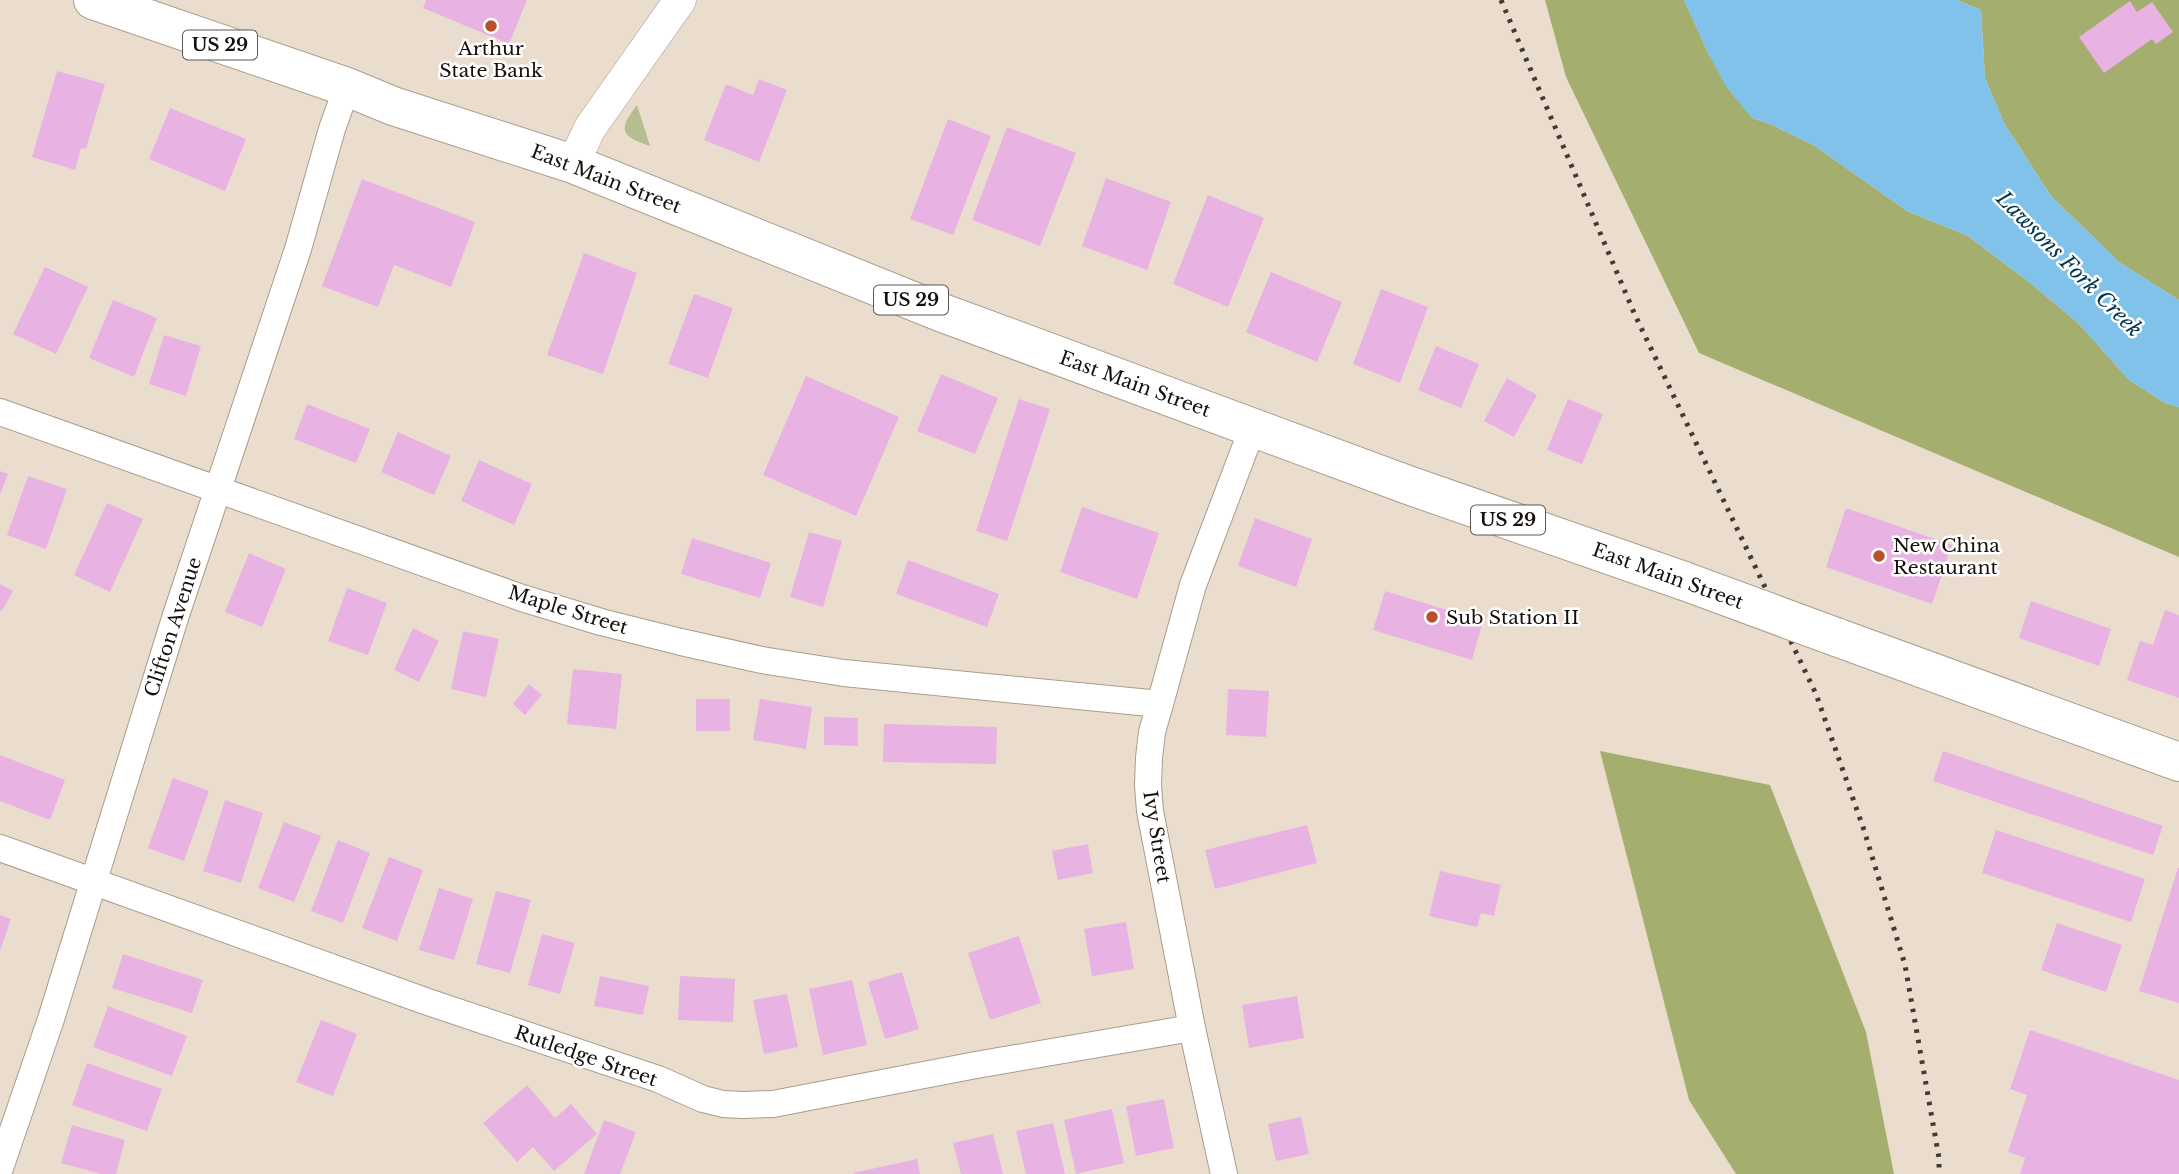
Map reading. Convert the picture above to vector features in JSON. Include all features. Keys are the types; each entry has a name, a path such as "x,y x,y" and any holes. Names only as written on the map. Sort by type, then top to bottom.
{"main road":[{"name":"East Main Street","path":"93,0 347,87 393,106 573,164 940,312 2179,762"}],"street":[{"path":"573,164 590,128 680,0"},
{"name":"Clifton Avenue","path":"0,1168 51,1019 176,615 298,249 332,129 347,87"},
{"name":"Maple Street","path":"0,412 522,598 601,622 762,660 844,673 1160,704"},
{"name":"Ivy Street","path":"1224,1174 1150,811 1149,758 1160,704 1194,584 1254,428"},
{"name":"Rutledge Street","path":"0,848 425,1001 658,1079 703,1099 723,1104 773,1104 1192,1027"}],"green space":[{"path":"1545,0 1684,0 1709,55 1752,118 1815,146 1907,211 1968,236 2079,324 2128,379 2165,403 2179,407 2179,557 1699,353 1566,77"},
{"path":"1957,0 2179,0 2179,300 2119,262 2051,196 2004,123 1985,78 1981,10"},
{"path":"637,105 650,146 633,139 625,131 627,121"},
{"path":"1600,751 1770,785 1866,1032 1894,1174 1736,1174 1689,1100"}],"water":[{"name":"Lawsons Fork Creek","path":"1684,0 1957,0 1981,10 1985,78 2004,123 2051,196 2119,262 2179,300 2179,407 2165,403 2128,379 2079,324 1968,236 1907,211 1815,146 1752,118 1727,88"}],"building":[{"name":"Arthur State Bank","path":"426,0 527,0 509,44 423,8"},
{"path":"2130,1 2137,12 2152,2 2173,32 2156,44 2152,39 2104,73 2079,37"},
{"path":"57,71 105,84 86,149 81,148 75,170 32,157"},
{"path":"759,79 787,90 759,162 704,140 726,84 753,95"},
{"path":"170,108 246,139 225,191 149,159"},
{"path":"948,119 991,136 953,235 910,219"},
{"path":"1007,127 1076,153 1040,246 972,220"},
{"path":"1106,178 1171,202 1147,270 1082,246"},
{"path":"362,179 475,222 451,287 394,265 378,307 322,286"},
{"path":"1208,195 1264,218 1228,307 1173,284"},
{"path":"584,253 637,273 603,374 547,355"},
{"path":"45,267 88,287 56,354 13,334"},
{"path":"1271,272 1342,302 1317,362 1246,332"},
{"path":"1381,289 1428,307 1400,383 1353,364"},
{"path":"694,294 733,308 708,378 668,364"},
{"path":"113,300 157,318 134,377 89,358"},
{"path":"164,335 201,346 186,396 149,384"},
{"path":"1436,346 1479,364 1461,408 1418,390"},
{"path":"941,374 998,398 975,454 917,431"},
{"path":"806,376 899,417 856,516 763,475"},
{"path":"1507,378 1537,395 1514,437 1484,421"},
{"path":"1019,399 1050,409 1007,541 976,531"},
{"path":"1568,399 1603,414 1582,464 1547,450"},
{"path":"307,404 370,429 356,463 294,439"},
{"path":"398,432 451,456 434,495 381,472"},
{"path":"479,460 532,484 514,525 461,501"},
{"path":"0,471 8,474 0,495"},
{"path":"28,476 67,489 46,549 7,535"},
{"path":"107,503 143,519 110,592 74,575"},
{"path":"1082,507 1159,533 1137,599 1060,572"},
{"path":"1846,508 1952,545 1932,604 1826,567"},
{"path":"1255,518 1312,539 1296,587 1238,566"},
{"path":"809,532 842,541 823,607 790,597"},
{"path":"692,538 771,563 760,598 681,574"},
{"path":"249,553 286,569 262,627 225,612"},
{"path":"908,560 999,594 987,627 896,594"},
{"path":"0,584 13,591 2,611 0,610"},
{"path":"347,588 387,603 368,655 328,641"},
{"path":"1385,591 1483,621 1472,660 1373,630"},
{"path":"2031,601 2111,629 2099,666 2019,638"},
{"path":"2165,610 2179,615 2179,698 2127,680 2140,641 2153,645"},
{"path":"413,628 439,641 419,682 394,670"},
{"path":"463,631 499,639 486,697 451,689"},
{"path":"573,669 622,674 616,729 567,724"},
{"path":"529,684 542,695 525,715 513,704"},
{"path":"1228,689 1269,691 1266,737 1226,735"},
{"path":"696,699 730,699 730,731 696,731"},
{"path":"760,699 812,707 806,749 753,740"},
{"path":"824,717 858,718 858,746 824,745"},
{"path":"884,724 997,727 996,764 883,762"},
{"path":"1943,751 2163,826 2153,855 1933,781"},
{"path":"0,755 65,780 50,820 0,801"},
{"path":"173,778 209,791 184,861 148,848"},
{"path":"225,800 263,813 241,883 203,871"},
{"path":"284,822 321,836 294,902 258,888"},
{"path":"1307,825 1317,863 1215,889 1205,850"},
{"path":"1996,830 2145,879 2131,922 1982,873"},
{"path":"338,840 370,853 343,923 311,911"},
{"path":"1088,844 1093,873 1058,880 1052,851"},
{"path":"389,857 423,870 397,941 362,928"},
{"path":"2179,868 2179,1003 2139,991"},
{"path":"1440,871 1501,885 1494,916 1481,913 1477,927 1429,916"},
{"path":"439,888 473,899 454,960 419,950"},
{"path":"496,891 531,900 510,973 476,964"},
{"path":"0,915 11,919 0,951"},
{"path":"1126,922 1134,969 1092,976 1084,929"},
{"path":"2057,923 2122,945 2106,992 2041,970"},
{"path":"542,934 575,943 560,994 528,985"},
{"path":"1019,936 1041,1003 990,1020 968,953"},
{"path":"123,954 203,980 192,1013 112,988"},
{"path":"902,972 919,1029 885,1039 868,982"},
{"path":"600,976 649,986 643,1015 594,1006"},
{"path":"680,976 735,979 733,1022 678,1020"},
{"path":"852,980 867,1045 823,1055 809,989"},
{"path":"787,994 798,1047 764,1054 753,1000"},
{"path":"1297,996 1304,1038 1249,1048 1242,1005"},
{"path":"108,1006 187,1036 172,1076 93,1047"},
{"path":"321,1020 357,1034 333,1096 296,1082"},
{"path":"2030,1030 2179,1080 2179,1174 2020,1174 2025,1158 2008,1152 2027,1095 2010,1089"},
{"path":"87,1063 162,1089 147,1131 72,1105"},
{"path":"527,1085 555,1118 571,1104 597,1134 554,1171 533,1147 517,1162 483,1123"},
{"path":"1164,1099 1174,1148 1136,1156 1126,1106"},
{"path":"1112,1109 1124,1163 1076,1174 1064,1120"},
{"path":"1301,1117 1309,1154 1276,1161 1268,1124"},
{"path":"604,1120 636,1132 620,1174 584,1174"},
{"path":"1053,1123 1065,1174 1026,1174 1016,1131"},
{"path":"72,1125 125,1140 116,1174 101,1174 61,1163"},
{"path":"993,1134 1003,1174 961,1174 953,1143"},
{"path":"917,1159 920,1174 853,1173"}],"railway":[{"path":"1501,0 1635,315 1816,694 1864,830 1905,965 1939,1158 1939,1174"}],"place":[{"name":"Arthur State Bank","path":"491,26"},
{"name":"New China Restaurant","path":"1879,556"},
{"name":"Sub Station II","path":"1432,617"}]}
